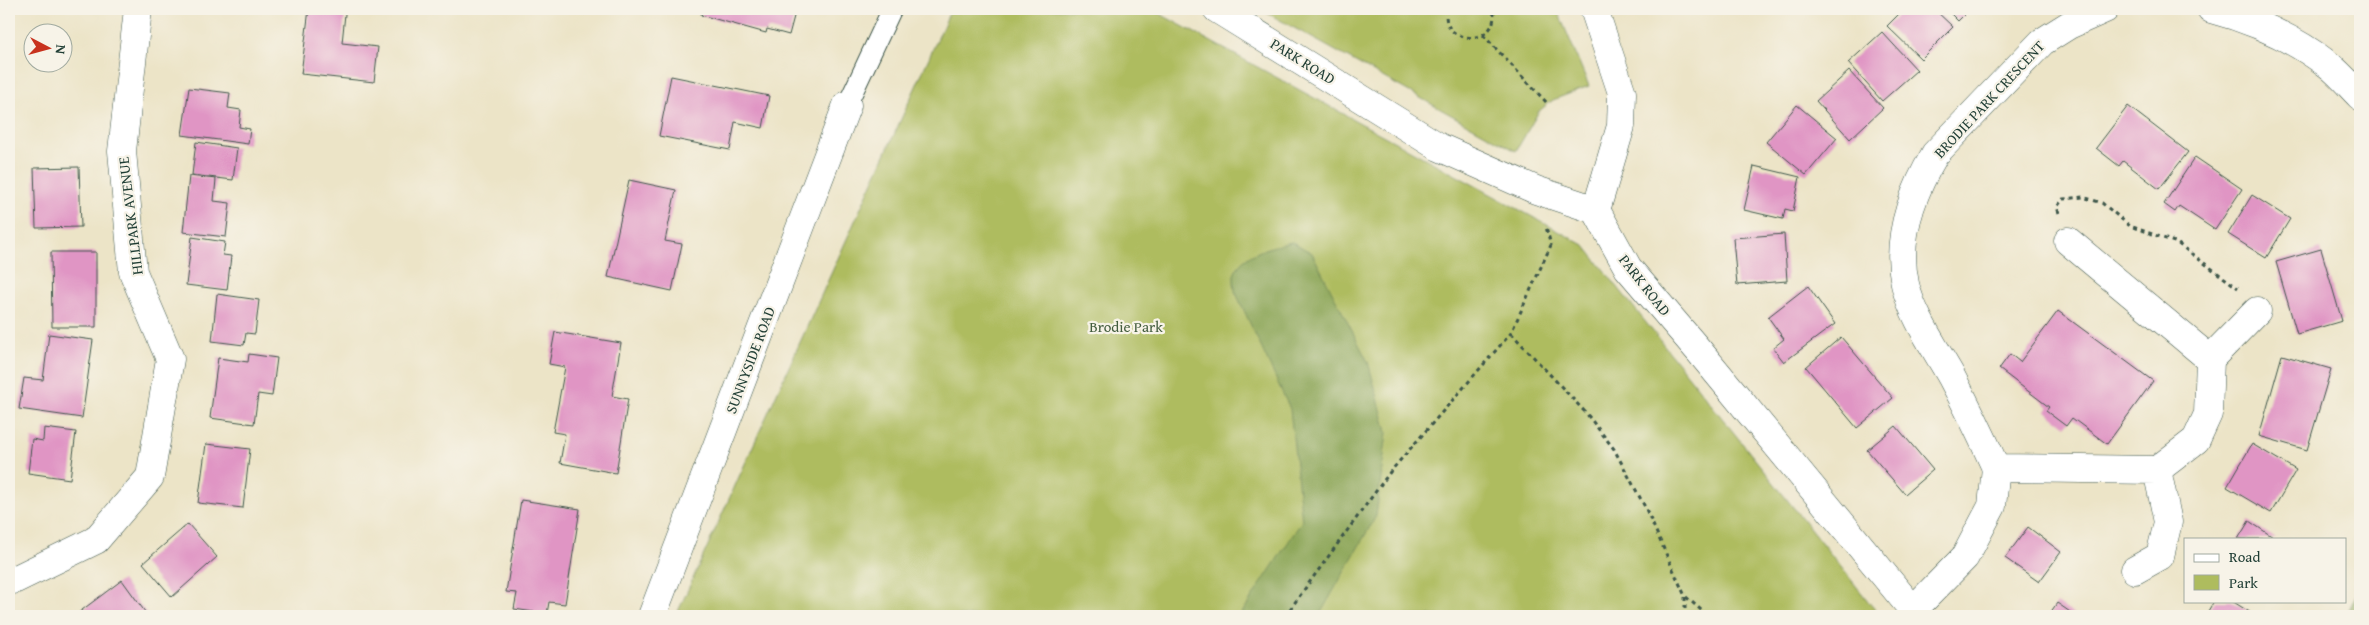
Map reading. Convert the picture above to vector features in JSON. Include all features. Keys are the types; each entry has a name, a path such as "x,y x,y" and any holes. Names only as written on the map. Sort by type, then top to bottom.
{"street":[{"name":"HILLPARK AVENUE","path":"9,580 14,580 96,540 150,477 170,359 133,272 122,151 138,9"},
{"name":"PARK ROAD","path":"1217,9 1439,147 1536,190 1596,210 1628,268 1916,613"},
{"path":"1594,9 1622,93 1621,126 1596,210"},
{"name":"BRODIE PARK CRESCENT","path":"1996,468 1965,402 1921,322 1905,285 1902,260 1905,227 1910,205 1923,174 1936,154 2042,42 2069,25 2105,9"},
{"path":"2211,9 2239,16 2288,39 2330,66 2360,96"},
{"name":"SUNNYSIDE ROAD","path":"652,616 847,105"},
{"path":"2068,241 2210,359"},
{"path":"1916,613 1965,557 1992,506 1996,468 2157,470 2196,440 2208,414 2210,359 2257,311"},
{"path":"2135,570 2160,556 2168,522 2157,470"}],"lane":[{"path":"847,105 892,9"}],"path":[{"path":"1448,9 1446,19 1453,32 1468,38 1483,35 1492,22 1493,9"},
{"path":"1483,35 1548,104"},
{"path":"1286,616 1390,472 1511,333 1551,245 1536,190"},
{"path":"2068,241 2057,207 2063,199 2083,197 2102,203 2130,226 2177,243 2253,299 2257,311"},
{"path":"1511,333 1586,412 1614,450 1645,507 1685,596 1685,616"},
{"path":"1685,596 1708,616"}],"green space":[{"name":"Brodie Park","path":"951,9 1151,9 1584,245 1880,616 676,616"},
{"path":"1260,9 1557,9 1589,86 1553,100 1539,111 1516,151"},
{"path":"1292,242 1312,253 1368,362 1387,432 1376,516 1319,616 1240,616 1302,521 1290,409 1235,291 1234,275 1243,261 1250,256 1267,248"},
{"path":"2360,586 2360,616 2346,616"}],"building":[{"path":"309,9 344,9 342,43 378,47 374,82 301,74"},
{"path":"703,9 796,9 789,35 767,29 766,33 701,15"},
{"path":"1904,9 1934,9 1953,27 1921,59 1887,26"},
{"path":"1946,9 1970,9 1958,21"},
{"path":"1882,32 1917,70 1882,101 1848,63"},
{"path":"1849,71 1883,108 1850,139 1816,101"},
{"path":"671,76 769,96 763,128 735,122 730,150 659,136"},
{"path":"189,88 230,93 228,108 241,110 239,127 250,129 248,144 182,135"},
{"path":"1797,105 1837,138 1806,175 1766,142"},
{"path":"2128,106 2188,152 2159,189 2123,161 2119,166 2096,148"},
{"path":"196,142 237,148 233,180 192,175"},
{"path":"2195,157 2242,189 2215,230 2179,206 2175,212 2164,204"},
{"path":"1754,166 1800,177 1793,211 1785,209 1783,219 1744,210"},
{"path":"79,167 81,227 36,228 34,168"},
{"path":"189,176 216,179 214,201 230,203 226,237 183,232"},
{"path":"629,180 676,190 665,241 682,244 672,291 608,277"},
{"path":"2252,195 2290,219 2266,258 2228,234"},
{"path":"1784,234 1787,281 1737,285 1733,238"},
{"path":"192,237 225,242 223,255 231,256 227,290 186,285"},
{"path":"2321,249 2342,321 2297,334 2276,262"},
{"path":"51,252 96,252 96,327 52,327"},
{"path":"1808,286 1835,324 1784,362 1773,348 1784,339 1768,317"},
{"path":"217,294 259,300 255,334 246,333 244,345 212,341"},
{"path":"2058,311 2153,381 2107,444 2072,418 2066,426 2046,411 2049,407 1999,369 2010,354 2020,362"},
{"path":"555,332 621,343 612,396 628,399 616,473 560,463 565,434 553,432 565,367 549,364"},
{"path":"49,334 93,340 82,418 19,409 24,378 43,380"},
{"path":"1841,337 1893,398 1857,428 1806,367"},
{"path":"249,354 277,358 272,396 258,394 254,424 210,418 218,358 248,362"},
{"path":"2282,355 2331,369 2307,450 2259,436"},
{"path":"1896,426 1933,470 1905,494 1867,450"},
{"path":"44,428 76,432 70,479 28,473 32,439 43,441"},
{"path":"206,444 250,449 243,508 198,503"},
{"path":"2252,444 2296,470 2271,513 2227,487"},
{"path":"521,500 580,509 565,604 549,602 547,614 514,609 517,593 506,592"},
{"path":"2249,521 2274,538 2239,538"},
{"path":"188,524 217,557 172,597 143,563"},
{"path":"2028,527 2061,552 2039,582 2005,558"},
{"path":"122,580 148,616 74,616"},
{"path":"2213,602 2234,602 2256,616 2205,616"},
{"path":"2057,603 2076,616 2048,616"}]}
